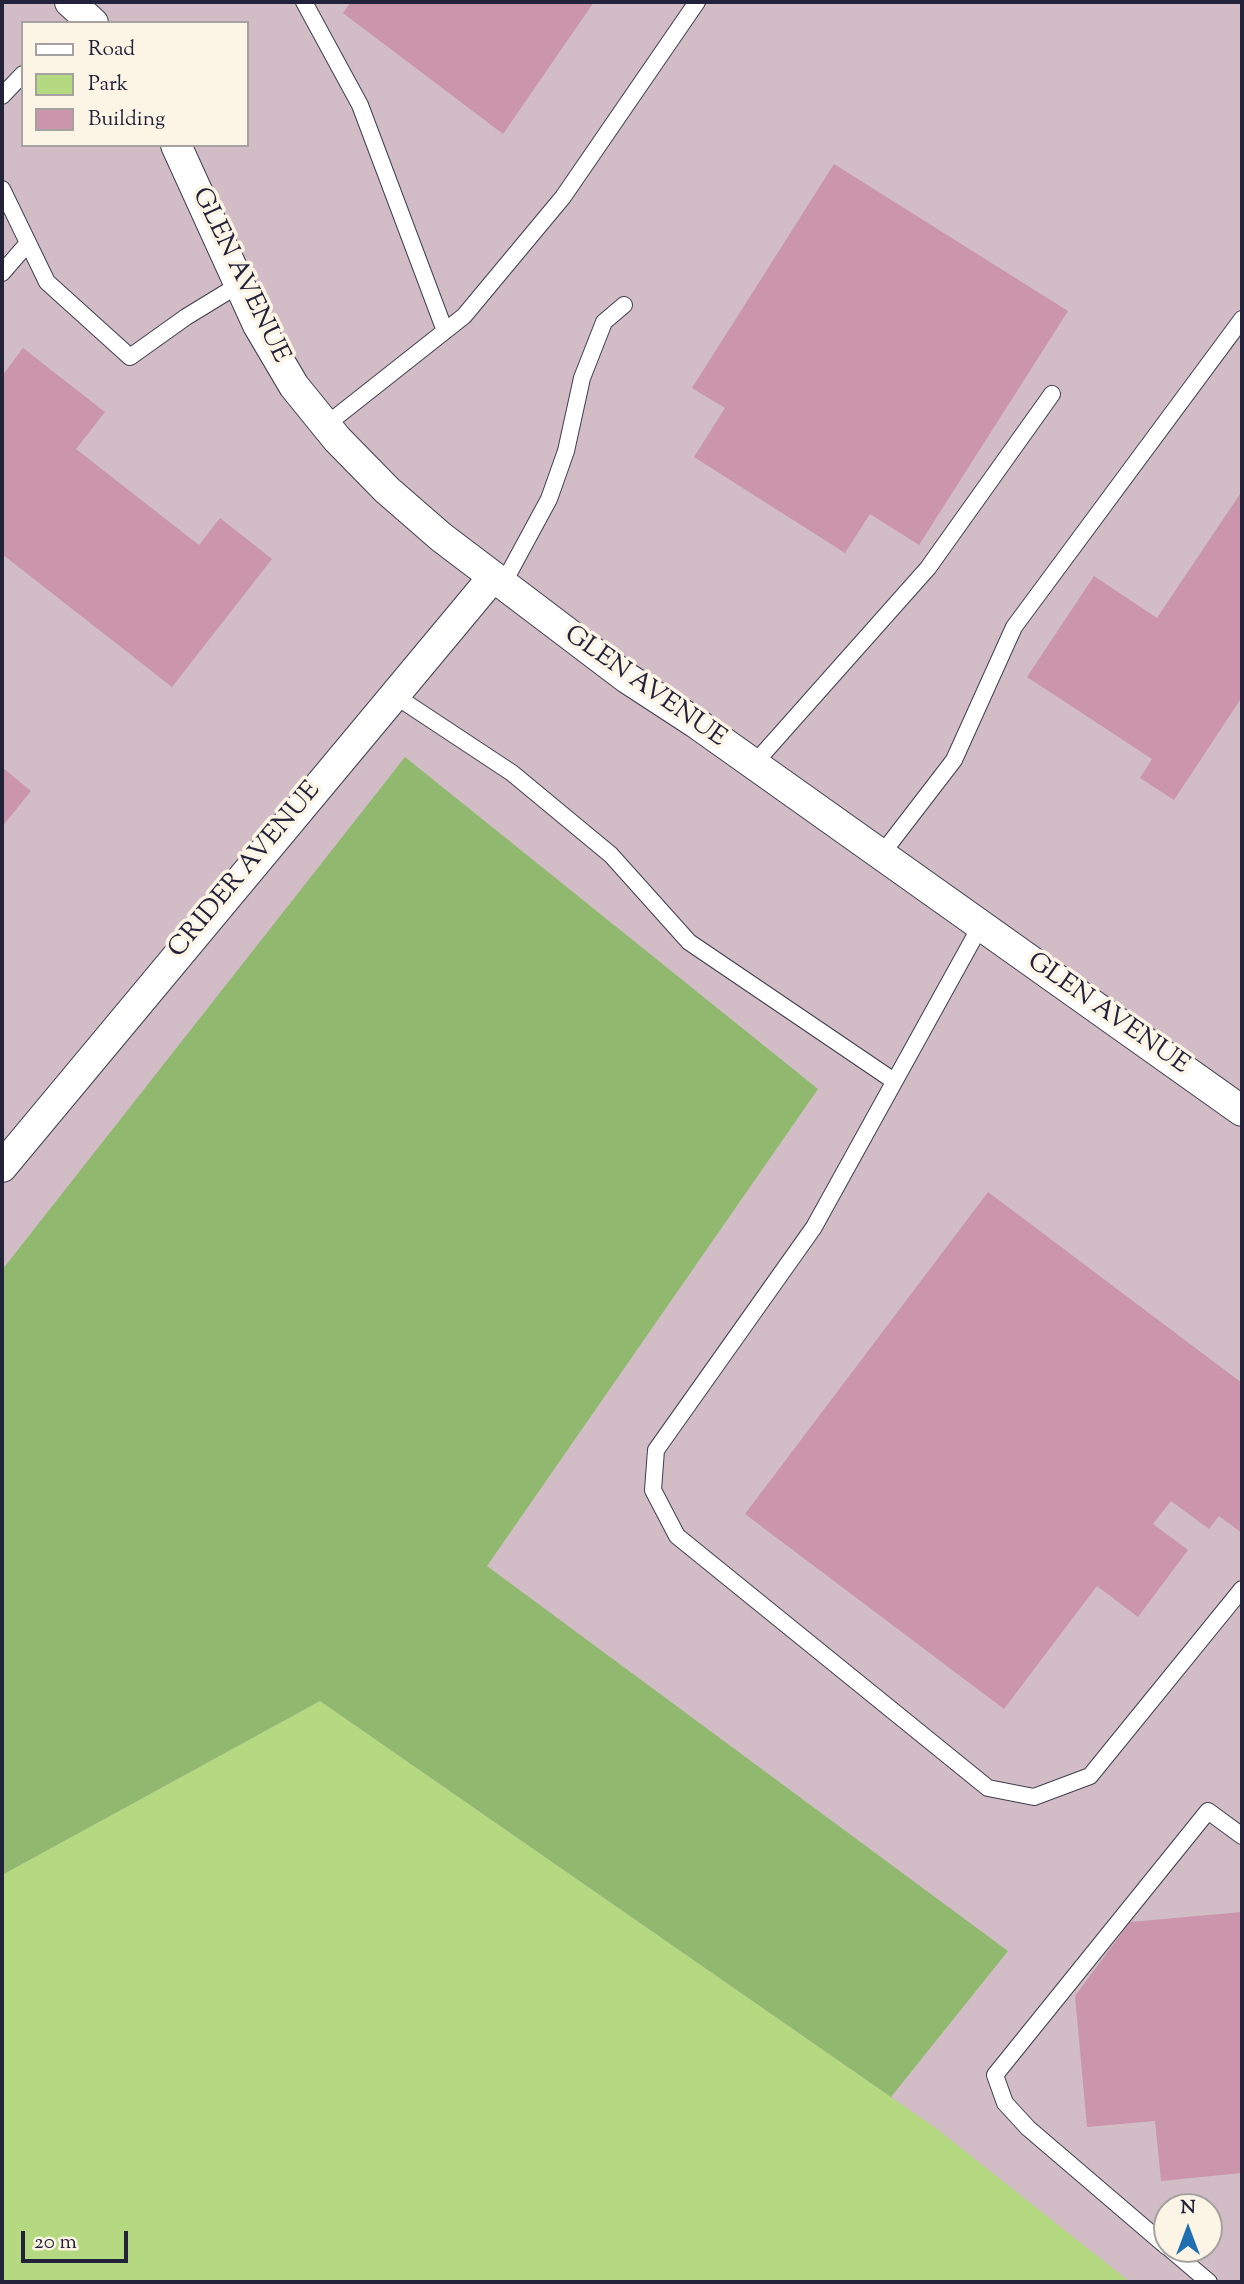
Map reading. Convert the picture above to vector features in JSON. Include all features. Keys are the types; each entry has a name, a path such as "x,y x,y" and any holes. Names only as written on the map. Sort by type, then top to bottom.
{"street":[{"name":"GLEN AVENUE","path":"177,147 240,285 294,386 326,425 387,490 498,581 627,678 1242,1111"},
{"name":"CRIDER AVENUE","path":"2,1167 394,695 498,581"}],"lane":[{"path":"304,2 360,105 445,331"},
{"path":"326,425 464,316 564,197 697,2"},
{"path":"2,96 21,76"},
{"path":"2,189 47,282 130,357 186,317 240,285"},
{"path":"2,273 28,243"},
{"path":"498,581 549,499 566,451 582,378 604,322 624,305"},
{"path":"881,855 954,760 1014,628 1242,319"},
{"path":"753,765 928,568 1052,394"},
{"path":"394,695 512,773 611,855 689,942 894,1081"},
{"path":"981,925 814,1227 656,1450 653,1490 677,1536 988,1788 1034,1797 1090,1776 1242,1589"},
{"path":"1153,2235 1028,2128 1005,2103 995,2075 1208,1811 1242,1836"},
{"path":"1186,2263 1209,2282"}],"shaded area":[{"path":"2,2 1242,2 1242,2282 2,2282"}],"green space":[{"path":"405,757 818,1089 487,1566 1008,1951 891,2097 320,1701 2,1875 2,1270"},
{"path":"320,1701 937,2129 1130,2282 2,2282 2,1875"}],"building":[{"path":"351,2 594,2 503,134 343,13"},
{"path":"834,164 1068,311 919,545 870,514 845,553 694,457 725,408 692,388"},
{"path":"23,348 105,412 76,449 199,545 220,518 272,559 172,687 2,554 2,376"},
{"path":"1242,491 1242,697 1174,800 1140,778 1152,759 1027,677 1094,576 1157,618"},
{"path":"2,767 31,791 2,827"},
{"path":"988,1192 1242,1383 1242,1533 1219,1516 1209,1529 1171,1501 1153,1524 1188,1550 1138,1617 1097,1586 1004,1709 745,1514"},
{"path":"1242,1912 1242,2173 1161,2181 1155,2121 1087,2127 1075,1996 1130,1922"}]}
